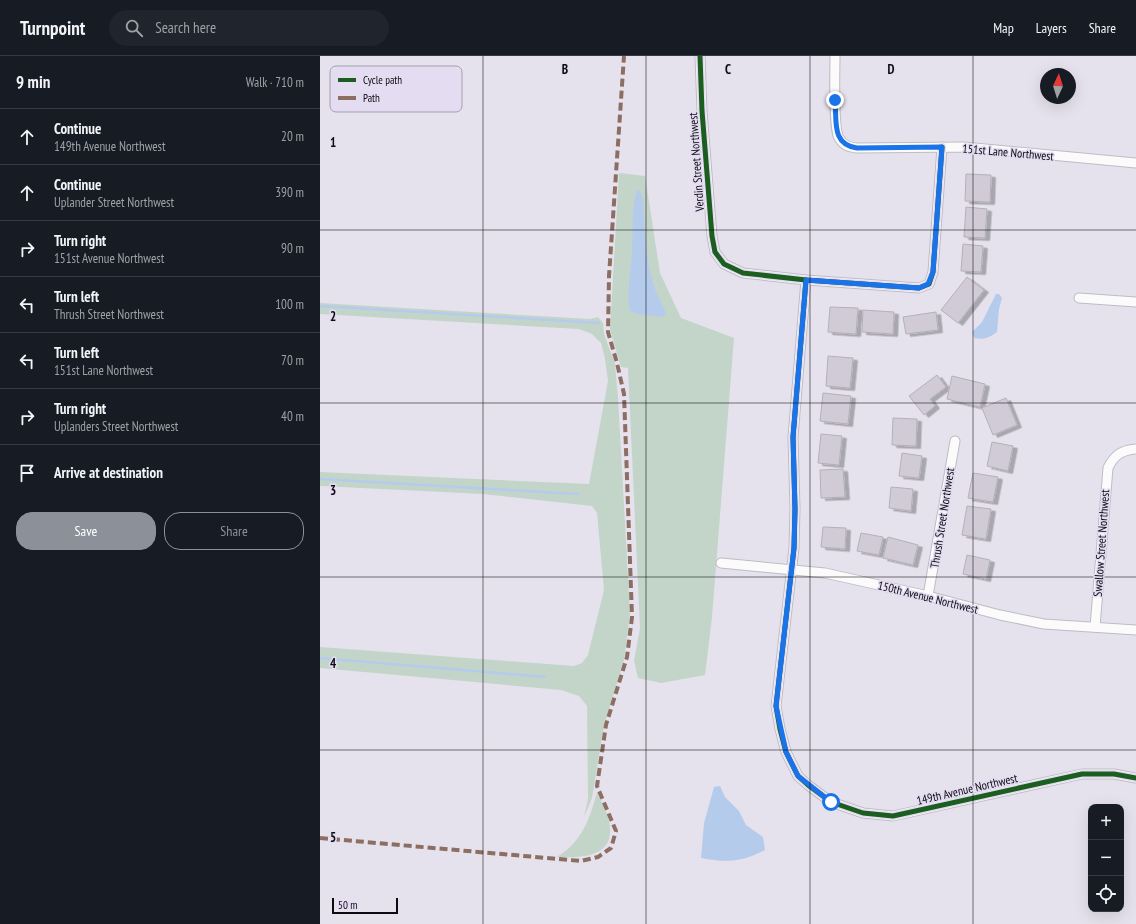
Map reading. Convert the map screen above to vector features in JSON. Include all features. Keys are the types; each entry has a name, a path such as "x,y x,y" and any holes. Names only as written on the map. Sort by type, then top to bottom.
{"street":[{"name":"Verdin Street Northwest","path":"700,56 702,111 712,236 715,252 724,264 743,273 806,280"},
{"name":"151st Lane Northwest","path":"835,56 835,100 838,136 847,147 964,148 1136,163"},
{"path":"806,280 919,288 928,284 933,272 942,147"},
{"name":"149th Avenue Northwest","path":"806,280 793,437 795,509 791,570 776,706 786,752 798,776 808,786 831,802 863,813 893,816 1082,774 1114,774 1136,778"},
{"path":"1079,298 1136,302"},
{"name":"Thrush Street Northwest","path":"928,596 955,441"},
{"name":"Swallow Street Northwest","path":"1095,627 1106,477 1112,459 1124,450 1136,449"},
{"name":"150th Avenue Northwest","path":"721,563 825,573 928,596 1000,615 1044,624 1136,630"}],"green space":[{"path":"619,173 645,176 660,273 681,318 734,338 712,617 705,675 661,683 638,678 634,661 640,628 628,368 621,367 610,329"},
{"path":"320,303 590,319 598,317 603,323 604,334 615,364 630,613 624,660 604,726 592,798 584,817 588,799 587,706 579,696 561,690 320,668 320,647 574,666 582,663 588,655 604,590 597,513 592,506 483,494 320,486 320,472 589,484 608,381 601,343 592,334 579,329 320,314"},
{"path":"597,792 609,821 610,833 608,842 596,853 587,856 557,857 573,844 584,829"}],"water":[{"path":"637,190 640,191 643,199 646,246 652,281 666,314 662,317 638,314 630,311 629,289 633,213"},
{"path":"996,294 999,294 1002,298 999,309 997,332 986,338 974,338 972,332 982,322"},
{"path":"720,786 725,797 739,811 746,825 763,837 765,850 749,857 727,861 701,858 704,823 714,787"}],"building":[{"path":"966,174 991,175 990,202 965,201"},
{"path":"966,207 987,209 985,238 964,237"},
{"path":"963,244 983,246 981,272 961,271"},
{"path":"967,277 984,290 958,323 941,310"},
{"path":"830,307 858,308 856,334 828,332"},
{"path":"863,310 894,312 893,334 862,332"},
{"path":"936,312 938,330 906,334 903,317"},
{"path":"828,356 853,358 850,388 826,386"},
{"path":"937,375 946,387 930,399 935,406 924,415 909,396"},
{"path":"952,376 985,384 980,407 947,399"},
{"path":"823,393 851,396 848,424 820,421"},
{"path":"1006,398 1017,425 993,435 982,408"},
{"path":"893,418 917,419 916,446 892,445"},
{"path":"821,434 842,436 839,465 818,463"},
{"path":"992,442 1013,446 1008,471 987,466"},
{"path":"902,453 922,456 919,478 899,476"},
{"path":"843,469 845,497 821,498 820,470"},
{"path":"973,473 998,477 993,502 968,498"},
{"path":"891,487 913,489 911,511 889,508"},
{"path":"967,506 991,509 986,539 962,535"},
{"path":"823,527 846,528 845,549 821,547"},
{"path":"861,533 883,537 879,555 857,551"},
{"path":"888,537 918,545 913,565 883,558"},
{"path":"967,555 990,560 986,579 963,574"}],"waterway":[{"path":"320,306 599,323"},
{"path":"320,479 578,494"},
{"path":"320,658 545,677"}],"marked path":[{"path":"320,838 581,861 598,857 611,848 616,831 597,786 606,725 627,657 632,617 624,394 608,332 609,276 624,56"}],"cycle path":[{"path":"700,56 702,111 712,236 715,252 724,264 743,273 806,280 919,288 929,284 933,272 942,147"},
{"path":"806,280 793,437 795,509 794,548 776,706 786,752 798,776 831,802 863,813 893,816 1082,774 1114,774 1136,778"}],"route":[{"path":"831,802 808,786 798,776 786,752 776,706 794,548 795,509 793,482 793,437 806,280 919,288 928,284 933,272 942,147 847,147 838,136 835,100"}]}
